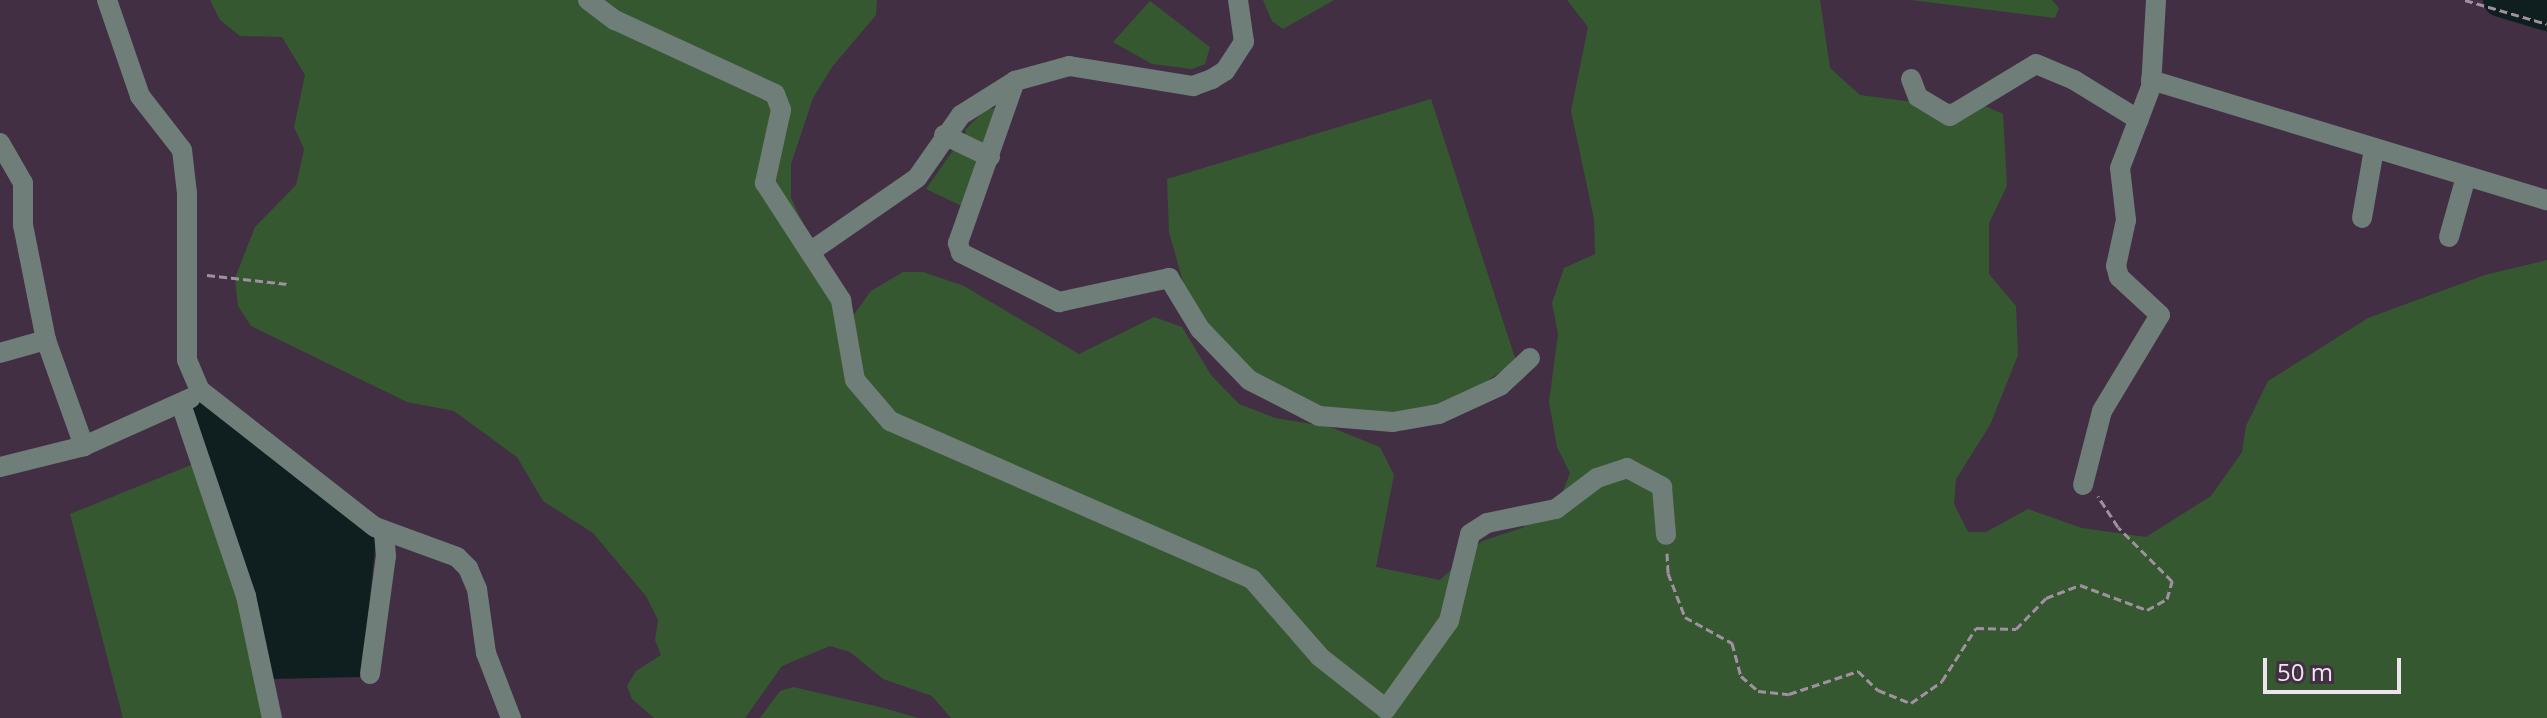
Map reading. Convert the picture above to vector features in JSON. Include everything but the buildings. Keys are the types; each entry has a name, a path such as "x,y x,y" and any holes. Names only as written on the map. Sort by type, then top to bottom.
{"street":[{"path":"107,0 140,96 182,150 186,170 187,360 200,390 384,531 457,557 468,568 480,602 486,653 511,718"},
{"path":"588,0 615,20 775,94 781,110 765,183 844,309 855,380 890,421 1252,579 1320,657 1386,709 1449,621 1470,534 1487,523 1556,509 1597,478 1627,468 1662,487 1666,535"},
{"path":"810,252 917,178 944,135 961,115 1015,81 1069,66 1193,86 1212,79 1225,71 1244,42 1238,0"},
{"path":"2083,485 2102,411 2160,315 2119,277 2116,266 2126,220 2119,178 2151,80 2156,0"},
{"path":"1911,79 1918,97 1950,116 2036,64 2139,120"},
{"path":"2151,80 2547,200"},
{"path":"1015,81 958,243 961,253 1059,302 1169,278 1219,352 1249,380 1291,406 1360,422 1439,414 1500,386 1530,358"},
{"path":"944,135 990,157"},
{"path":"0,143 23,183 23,225 46,340 84,446"},
{"path":"2362,218 2374,149"},
{"path":"2449,237 2466,177"},
{"path":"0,353 46,340"},
{"path":"0,467 84,446 181,404 200,390"},
{"path":"181,404 246,596 272,718"},
{"path":"370,674 386,556 384,531"}],"path":[{"path":"2465,0 2547,24"},
{"path":"186,272 287,284"},
{"path":"1666,535 1668,573 1685,617 1732,643 1741,676 1758,691 1789,694 1858,671 1878,690 1911,703 1942,681 1976,628 2016,629 2046,598 2080,585 2147,610 2167,599 2172,581 2118,527 2094,489 2083,485"}],"green space":[{"path":"210,0 877,0 876,15 832,67 813,98 791,164 791,198 804,225 806,254 853,316 871,291 903,272 923,272 964,286 1079,354 1154,317 1182,327 1211,375 1239,404 1275,418 1330,427 1380,447 1394,475 1376,567 1440,580 1482,541 1522,528 1559,501 1570,473 1557,447 1549,402 1558,334 1552,303 1564,268 1595,254 1594,219 1571,111 1588,27 1567,0 1820,0 1830,68 1860,95 1936,105 1971,100 2003,114 2007,186 1989,223 1989,274 2016,306 2018,355 1990,425 1956,479 1954,504 1968,532 1986,532 2028,509 2082,528 2146,537 2211,496 2242,452 2246,426 2268,381 2368,318 2485,275 2547,260 2547,718 951,718 932,696 883,679 850,652 830,646 782,666 745,718 654,718 632,699 627,686 636,671 661,655 655,640 658,620 646,596 593,533 543,501 517,457 454,411 407,402 251,326 238,306 235,278 255,227 296,185 304,149 294,127 305,75 282,37 240,36 220,20"},
{"path":"1263,0 1334,0 1283,29 1272,21"},
{"path":"1911,0 2052,0 2059,8 2055,18"},
{"path":"1150,1 1210,47 1205,64 1192,69 1152,64 1113,42"},
{"path":"1431,99 1516,361 1480,386 1435,406 1387,414 1324,407 1294,397 1266,382 1219,342 1185,289 1169,232 1167,179"},
{"path":"995,108 988,145 966,136 965,130 986,109"},
{"path":"954,149 977,159 962,206 926,189"},
{"path":"196,463 232,570 267,718 123,718 70,514"},
{"path":"793,687 919,718 760,718 780,691"}],"shaded area":[{"path":"207,397 376,539 362,677 272,679 192,407"}],"waterway":[{"path":"2500,0 2547,14"}]}
